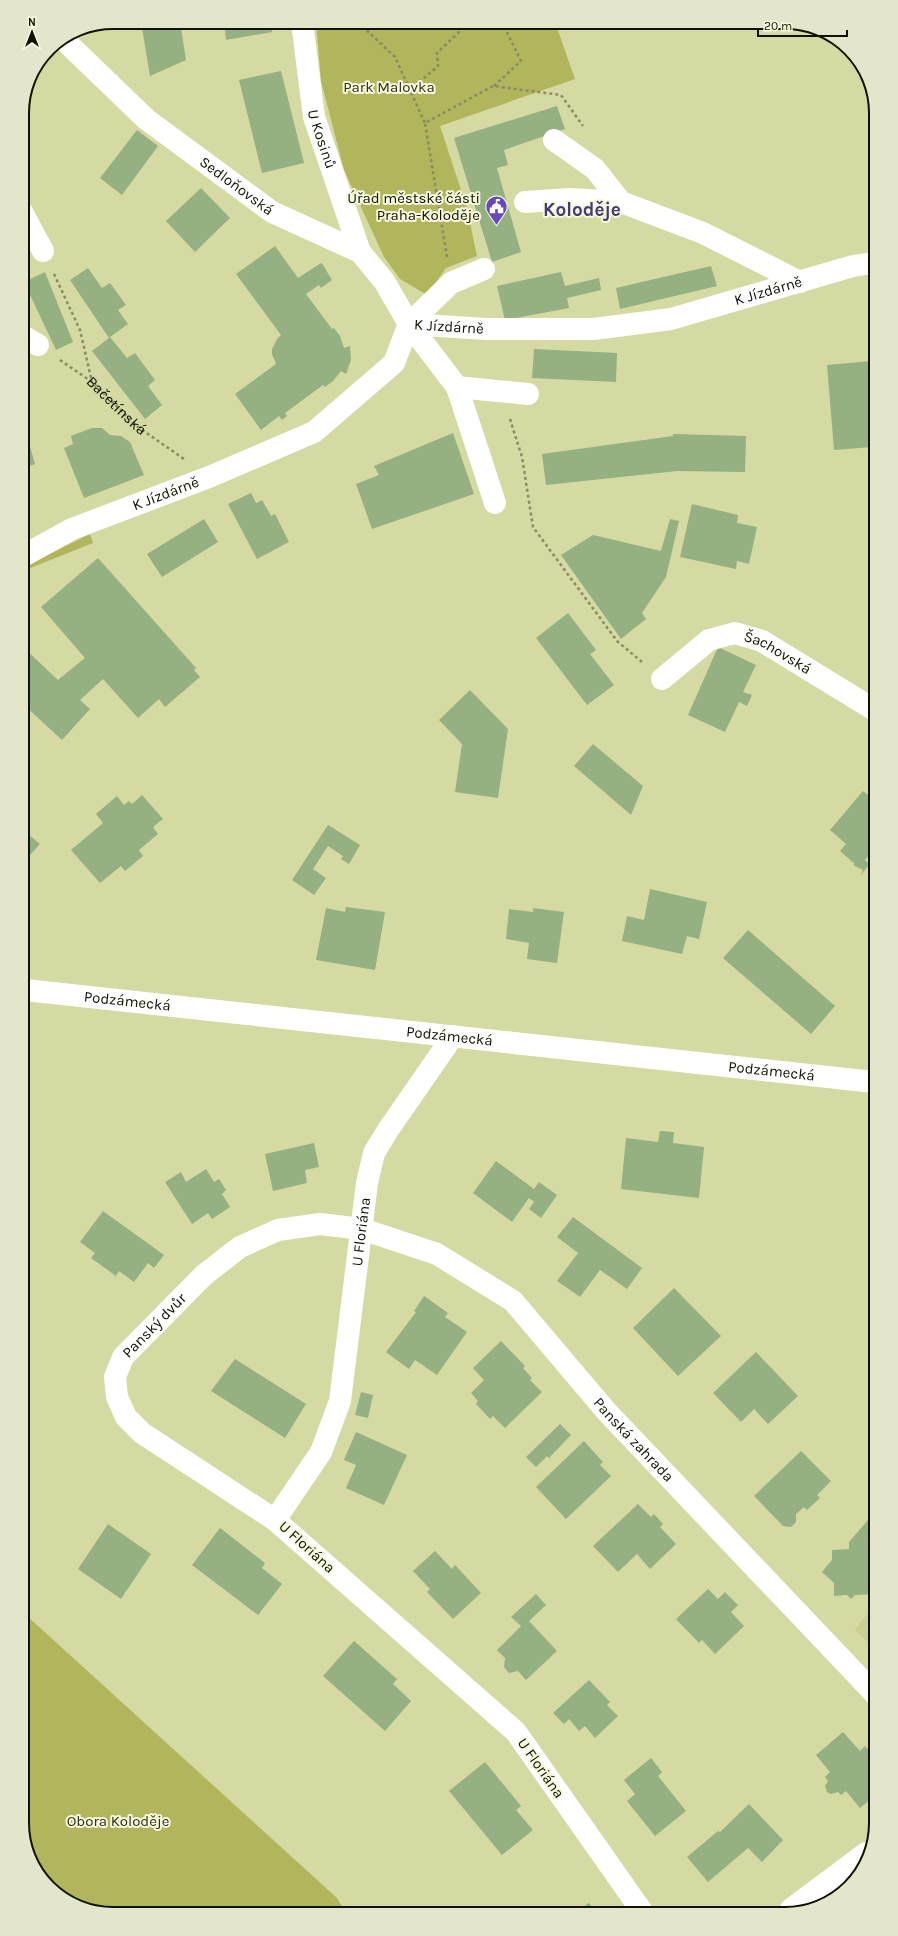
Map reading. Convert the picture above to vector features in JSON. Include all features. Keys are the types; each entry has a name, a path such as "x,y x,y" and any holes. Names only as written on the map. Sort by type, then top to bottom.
{"street":[{"name":"U Kosinů","path":"303,29 314,117 360,252"},
{"name":"Sedloňovská","path":"67,43 146,119 272,212 360,252 384,281 409,324 456,387 495,503"},
{"path":"554,140 595,169 621,202"},
{"path":"525,202 570,199 621,202 703,233 800,282"},
{"path":"29,224 44,251"},
{"name":"K Jízdárně","path":"29,553 72,529 209,477 314,432 394,363 409,324 486,329 594,329 671,319 853,266 869,263"},
{"path":"409,324 451,283 484,269"},
{"path":"456,387 528,394"},
{"name":"Šachovská","path":"662,680 709,640 736,633 762,641 869,707"},
{"name":"Podzámecká","path":"29,990 869,1081"},
{"name":"U Floriána","path":"453,1036 388,1130 374,1153 367,1183 340,1401 321,1452 275,1520 516,1732 639,1907"},
{"name":"Panský dvůr","path":"275,1520 142,1433 126,1416 117,1397 116,1377 123,1357 204,1275 240,1247 278,1230 320,1224 362,1229"},
{"name":"Panská zahrada","path":"362,1229 437,1254 513,1301 607,1412 869,1688"},
{"path":"795,1906 862,1856"}],"path":[{"path":"365,29 395,57 425,123 451,283"},
{"path":"410,90 438,66 437,53 462,29"},
{"path":"425,123 494,86 522,61 506,29"},
{"path":"494,86 561,95 587,132 595,169"},
{"path":"44,251 80,330 92,382"},
{"name":"Bačetínská","path":"30,341 92,382 138,427 209,477"},
{"path":"509,415 522,457 533,527 617,641 662,680"}],"shaded area":[{"path":"869,1612 869,1643 855,1630"}],"green space":[{"name":"Park Malovka","path":"317,29 557,29 575,79 440,126 467,208 477,256 446,268 427,295 400,279 384,257 344,170 321,81"},
{"path":"90,534 93,543 29,569 29,564"},
{"name":"Obora Koloděje","path":"29,1618 337,1898 342,1907 108,1907 86,1903 62,1890 43,1870 33,1850 29,1828"}],"building":[{"path":"142,29 181,29 186,60 150,76"},
{"path":"225,29 271,29 272,32 226,40"},
{"path":"281,71 304,163 262,173 239,80"},
{"path":"557,106 565,129 504,150 508,165 497,168 521,252 492,262 454,138"},
{"path":"137,130 158,146 122,195 100,178"},
{"path":"201,188 230,218 195,252 166,221"},
{"path":"275,246 298,278 321,263 323,265 332,280 321,288 319,285 306,294 332,329 334,328 340,336 344,348 350,346 351,360 346,374 341,371 333,381 325,387 323,385 285,413 287,416 282,420 279,416 261,430 235,394 276,364 272,354 272,349 277,339 281,335 236,274"},
{"path":"711,266 717,286 620,309 616,288"},
{"path":"88,268 102,288 110,283 126,305 118,310 128,324 110,337 127,358 135,353 155,380 148,386 162,405 145,419 92,351 109,338 70,280"},
{"path":"45,272 73,342 56,350 29,293 29,280"},
{"path":"561,272 565,286 599,278 601,290 567,298 569,308 505,320 497,286"},
{"path":"534,349 617,353 616,382 532,378"},
{"path":"869,361 869,447 834,450 827,365"},
{"path":"92,428 102,428 110,435 121,436 130,442 144,475 84,498 64,448 73,444 71,436"},
{"path":"453,433 474,494 372,529 356,484 379,475 374,466"},
{"path":"673,434 746,436 745,472 677,471 546,485 542,454 673,436"},
{"path":"29,443 35,464 29,466"},
{"path":"251,493 256,503 262,500 271,516 275,514 289,542 257,559 228,504"},
{"path":"692,504 738,515 737,523 757,527 749,564 737,561 736,569 680,557"},
{"path":"204,519 218,542 162,577 147,554"},
{"path":"670,519 679,521 666,577 642,613 646,619 621,639 561,555 593,535 661,551"},
{"path":"98,558 196,668 194,670 200,677 165,707 159,699 138,718 103,679 80,700 90,709 62,740 29,710 29,653 58,680 85,658 41,607"},
{"path":"568,613 596,650 590,654 614,685 587,705 536,638"},
{"path":"718,647 756,665 743,692 752,695 747,706 739,702 725,732 688,715"},
{"path":"470,690 508,729 498,798 455,792 462,744 439,720"},
{"path":"593,744 643,786 631,815 574,766"},
{"path":"863,791 869,796 869,855 865,860 869,863 869,865 860,876 863,870 853,865 855,864 840,851 846,844 830,830"},
{"path":"142,795 163,819 153,827 158,834 139,850 143,856 125,871 121,866 100,883 71,850 103,823 96,814 117,796 124,805 129,801 132,804"},
{"path":"328,825 360,845 349,864 341,859 343,856 328,846 313,869 326,878 314,895 292,880"},
{"path":"29,835 40,844 30,855 29,854"},
{"path":"650,889 707,902 699,939 687,936 682,954 622,941 627,916 644,920"},
{"path":"346,907 385,912 375,970 316,960 326,908 345,912"},
{"path":"533,908 564,912 557,963 527,959 529,943 506,939 509,909 533,912"},
{"path":"748,930 835,1006 811,1034 723,958"},
{"path":"660,1131 674,1132 673,1143 704,1147 699,1198 621,1189 626,1138 658,1142"},
{"path":"314,1143 319,1167 305,1170 307,1183 273,1191 265,1154"},
{"path":"496,1161 534,1189 539,1182 557,1195 541,1218 529,1209 534,1202 529,1198 512,1222 473,1193"},
{"path":"206,1169 214,1182 219,1179 226,1190 222,1194 230,1207 212,1219 208,1213 192,1224 165,1182 181,1172 186,1182"},
{"path":"103,1211 164,1255 154,1268 148,1263 134,1282 119,1271 116,1276 91,1258 95,1253 80,1242"},
{"path":"573,1217 642,1268 627,1289 600,1270 580,1297 557,1281 578,1253 557,1237"},
{"path":"674,1288 721,1336 678,1376 633,1328"},
{"path":"424,1296 448,1313 445,1317 467,1332 437,1375 415,1360 409,1369 386,1352 416,1312 414,1311"},
{"path":"501,1341 525,1366 523,1368 532,1378 530,1380 542,1392 505,1428 493,1416 490,1419 476,1404 478,1401 471,1393 484,1380 473,1368"},
{"path":"756,1352 798,1396 768,1424 754,1409 741,1422 713,1393"},
{"path":"235,1359 306,1404 285,1438 211,1391"},
{"path":"361,1392 373,1395 368,1418 355,1415"},
{"path":"560,1424 571,1435 549,1458 547,1456 536,1467 526,1457"},
{"path":"356,1432 407,1455 384,1505 346,1488 356,1465 344,1460"},
{"path":"584,1441 603,1462 600,1465 611,1476 566,1519 536,1487"},
{"path":"801,1451 831,1481 817,1495 820,1498 807,1510 804,1507 796,1514 796,1522 791,1527 783,1526 754,1496"},
{"path":"638,1504 651,1517 654,1514 663,1524 660,1527 676,1544 650,1569 637,1554 618,1572 593,1546"},
{"path":"869,1519 869,1594 855,1595 851,1599 847,1595 834,1596 834,1583 822,1572 832,1560 832,1550 849,1549 849,1542"},
{"path":"108,1524 151,1554 121,1599 78,1569"},
{"path":"220,1528 265,1563 262,1568 282,1584 258,1615 192,1565"},
{"path":"435,1551 452,1569 455,1565 481,1593 453,1619 427,1592 430,1589 413,1571"},
{"path":"708,1589 718,1599 725,1592 738,1605 731,1612 744,1626 715,1654 702,1640 699,1643 676,1619"},
{"path":"536,1594 546,1605 529,1621 557,1651 526,1680 518,1671 509,1673 504,1667 505,1658 497,1650 521,1626 511,1617"},
{"path":"354,1641 397,1679 393,1684 411,1701 385,1731 323,1676"},
{"path":"589,1680 610,1702 607,1705 618,1716 595,1738 585,1726 579,1731 569,1719 564,1724 553,1713"},
{"path":"843,1732 860,1751 865,1746 867,1749 869,1747 869,1801 860,1808 846,1791 841,1795 838,1792 831,1794 827,1792 825,1786 828,1781 825,1777 830,1772 816,1755"},
{"path":"651,1758 662,1772 658,1776 686,1811 655,1836 627,1801 635,1794 624,1780"},
{"path":"485,1762 521,1806 516,1810 533,1830 502,1855 449,1791"},
{"path":"749,1804 783,1840 762,1862 748,1848 708,1882 687,1857 718,1831 720,1832"},
{"path":"589,1903 592,1907 584,1907"}],"place":[{"name":"Úřad městské části Praha-Koloděje","path":"496,226"}],"district":[{"name":"Koloděje","path":"582,210"}]}
